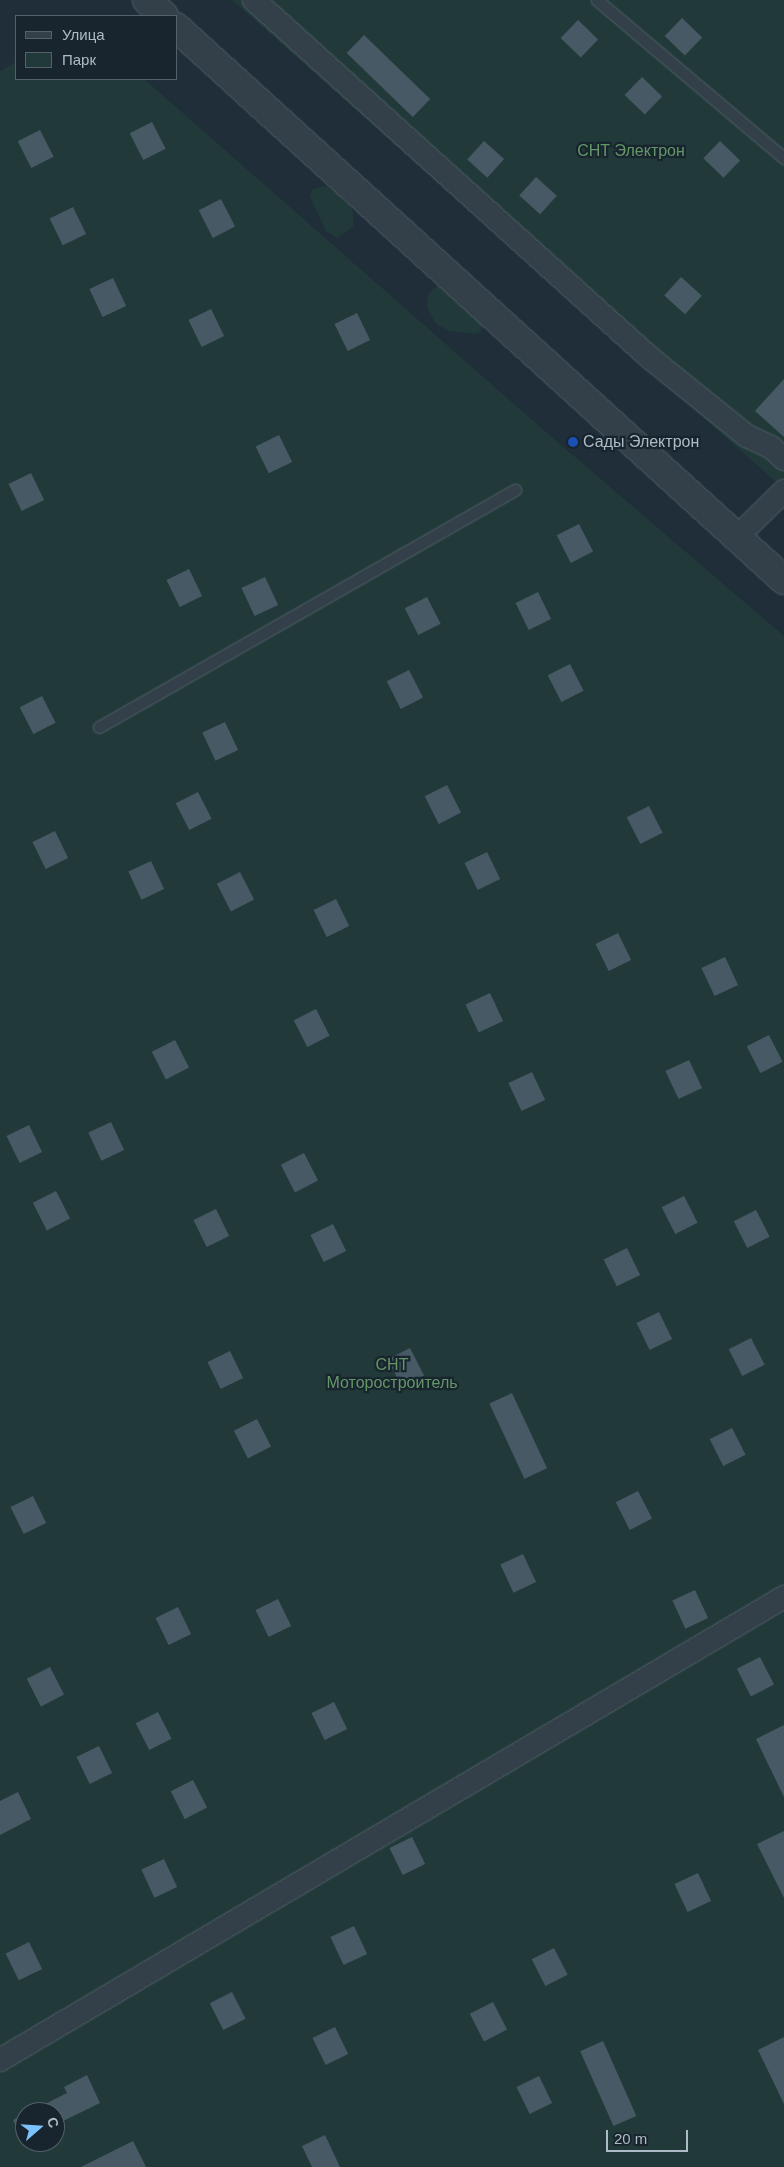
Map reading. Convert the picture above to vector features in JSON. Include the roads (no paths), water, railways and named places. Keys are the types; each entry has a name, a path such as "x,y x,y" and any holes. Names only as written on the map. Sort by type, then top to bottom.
{"street":[{"path":"147,0 163,15"},
{"path":"254,0 649,357 747,436 771,447 784,459"},
{"path":"178,29 735,539 784,580"},
{"path":"735,539 784,490"},
{"path":"0,2060 784,1597"}],"lane":[{"path":"597,0 784,158"},
{"path":"99,727 516,490"}],"place":[{"name":"Сады Электрон","path":"573,442"}],"park label":[{"name":"СНТ Электрон","path":"631,151"},
{"name":"СНТ Моторостроитель","path":"392,1374"}]}
